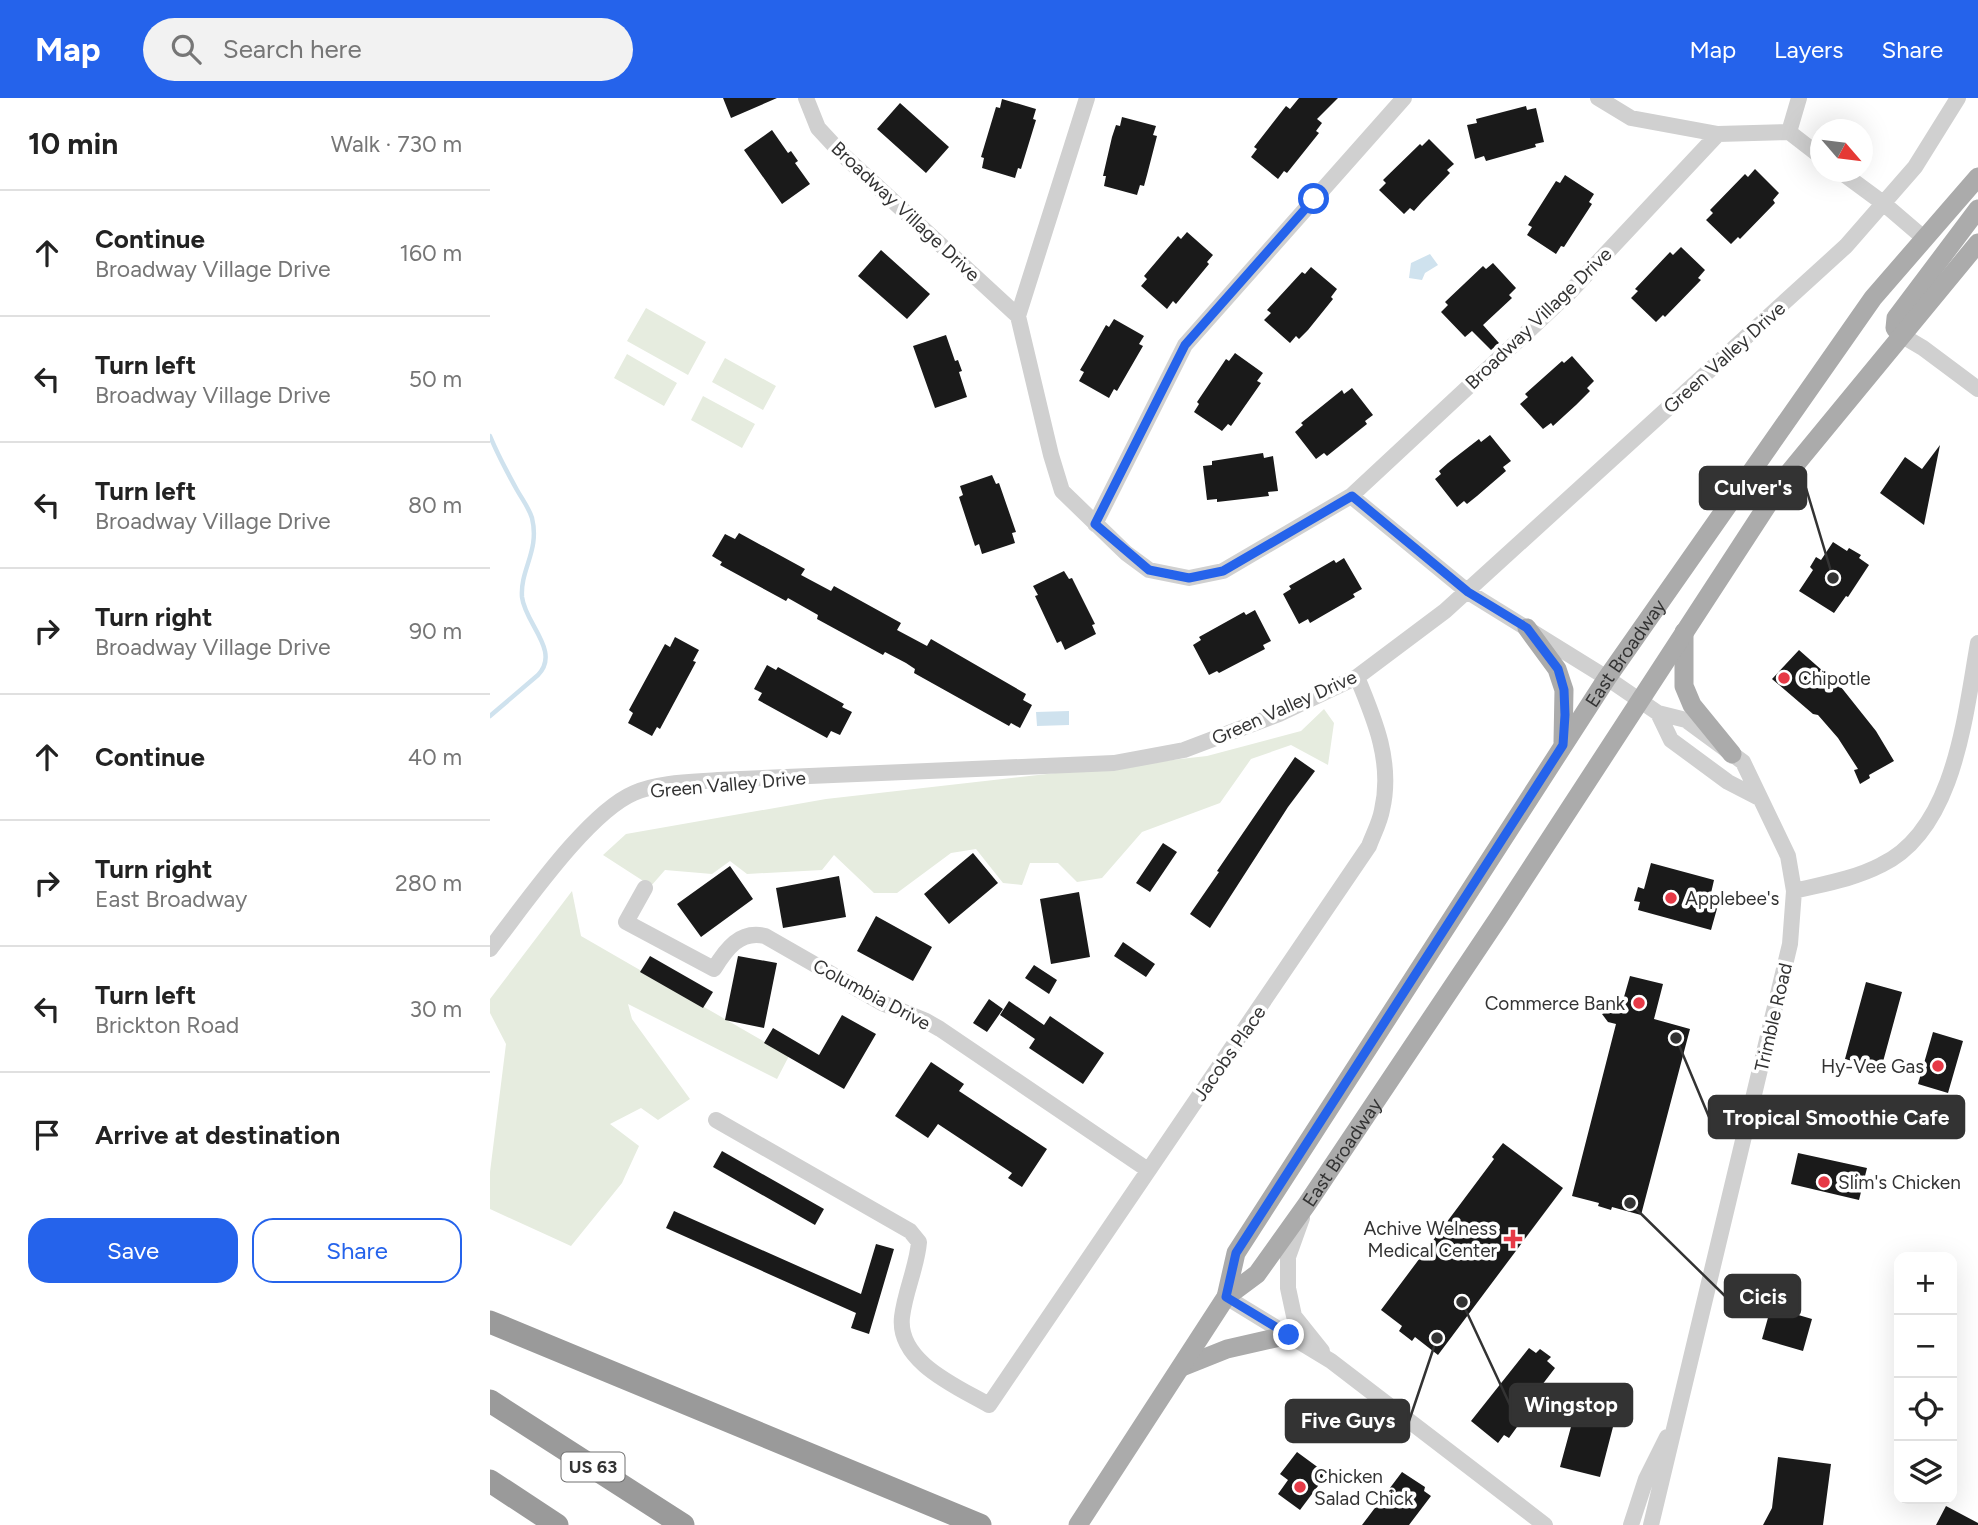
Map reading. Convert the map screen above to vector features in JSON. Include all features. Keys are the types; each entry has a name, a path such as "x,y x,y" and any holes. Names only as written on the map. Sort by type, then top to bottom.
{"highway":[{"path":"490,1322 980,1525"},
{"name":"US 63","path":"496,1405 683,1525"},
{"path":"490,1482 557,1525"}],"main road":[{"name":"East Broadway","path":"1079,1525 1226,1297 1236,1253 1607,678 1873,299 1978,177"},
{"path":"1901,335 1895,328 1896,317 1978,209"},
{"name":"East Broadway","path":"1226,1297 1257,1274 1307,1205 1499,917 1787,475 1978,243"},
{"path":"1527,628 1558,669 1564,690 1563,745"},
{"path":"1684,631 1685,686 1692,705 1732,754"},
{"path":"1182,1367 1227,1349 1289,1335"}],"street":[{"name":"Broadway Village Drive","path":"806,98 818,128 843,155 1018,316 1062,491 1095,524 1149,570 1189,578 1223,571 1352,496 1568,294 1718,134"},
{"path":"1018,316 1087,98"},
{"path":"1095,524 1185,345 1404,98"},
{"path":"1598,98 1631,118 1718,134 1789,132 1810,148"},
{"path":"1789,132 1799,98"},
{"name":"Green Valley Drive","path":"490,949 569,849 607,810 634,792 680,783 718,780 1114,763 1149,758 1184,750 1279,714 1357,677 1468,592 1846,246 1915,167 1958,98"},
{"path":"1855,182 1884,203 1924,239"},
{"path":"1901,335 1978,389"},
{"path":"1352,496 1468,592 1607,678"},
{"path":"1794,891 1855,876 1883,865 1918,835 1933,814 1957,752 1978,643"},
{"name":"Jacobs Place","path":"716,1120 910,1231 919,1242 902,1318 905,1337 917,1359 933,1373 989,1405 1369,846 1382,811 1386,782 1384,753 1375,720 1357,677"},
{"name":"Trimble Road","path":"1607,678 1658,713 1686,720 1742,762 1788,856 1794,891 1790,944 1651,1525"},
{"name":"Trimble Road","path":"1658,713 1671,740 1728,782 1759,798"},
{"name":"Columbia Drive","path":"645,888 626,922 713,969 743,936 755,933 765,936 882,1003 940,1029 1147,1170"},
{"path":"1307,1205 1288,1257 1288,1288 1294,1317 1331,1361"},
{"path":"1226,1297 1331,1361 1545,1525"},
{"path":"1632,1525 1646,1479 1675,1423"},
{"path":"1525,1510 1534,1525"}],"shaded area":[{"path":"646,308 706,342 688,375 627,341"},
{"path":"627,354 677,383 664,406 614,378"},
{"path":"725,358 776,386 763,410 712,382"},
{"path":"703,396 755,424 742,448 691,420"},
{"path":"1324,709 1334,723 1328,765 1291,745 1251,759 1220,803 1142,832 1102,878 1077,882 1058,863 1030,863 1022,885 1003,883 976,849 951,853 897,893 874,893 834,855 822,870 747,874 730,861 712,874 665,870 651,886 603,855 626,834 826,799 1207,756 1301,731"},
{"path":"572,891 581,936 789,1056 777,1079 628,1004 632,1019 690,1099 658,1120 641,1108 610,1124 639,1146 622,1183 571,1246 490,1209 490,1172 506,1044 490,1013 490,999"}],"water":[{"path":"1430,254 1438,265 1425,273 1422,280 1409,278 1411,263"},
{"path":"1069,711 1069,725 1037,726 1036,712"}],"building":[{"path":"723,98 777,98 731,118"},
{"path":"1299,98 1338,98 1317,119 1322,123 1316,131 1319,133 1287,173 1284,171 1278,179 1251,157 1257,149 1254,147 1286,106 1290,109"},
{"path":"1002,99 1036,109 1033,119 1036,120 1021,169 1018,168 1015,178 982,168 984,158 981,157 996,107 1000,108"},
{"path":"900,103 949,147 926,173 877,129"},
{"path":"1526,106 1527,110 1536,108 1544,142 1535,144 1536,147 1486,161 1484,156 1475,159 1467,125 1477,123 1476,119"},
{"path":"1122,117 1156,126 1153,135 1157,136 1144,186 1140,185 1137,195 1104,186 1106,176 1103,176 1112,137 1116,125 1120,126"},
{"path":"772,130 788,153 791,151 798,161 795,163 810,184 782,204 744,150"},
{"path":"1429,139 1454,164 1447,170 1450,173 1414,211 1410,208 1404,214 1379,190 1386,183 1383,180 1420,144 1422,146"},
{"path":"1755,169 1779,193 1773,200 1775,203 1740,239 1738,237 1731,244 1706,220 1713,213 1710,210 1745,174 1748,177"},
{"path":"1565,175 1594,194 1589,202 1592,204 1564,247 1561,246 1556,254 1527,235 1532,227 1528,225 1556,181 1560,183"},
{"path":"1187,232 1213,255 1207,262 1209,264 1176,304 1173,301 1167,309 1141,286 1147,279 1144,276 1178,236 1181,239"},
{"path":"1681,247 1705,270 1698,278 1701,280 1665,317 1663,315 1656,322 1631,298 1638,291 1635,289 1670,252 1673,255"},
{"path":"881,250 930,294 907,319 858,276"},
{"path":"1493,263 1516,288 1509,295 1512,298 1483,325 1499,343 1491,350 1472,331 1465,337 1441,312 1448,305 1445,302 1483,266 1486,269"},
{"path":"1311,267 1337,289 1331,297 1333,299 1308,330 1299,339 1296,336 1290,343 1264,320 1271,313 1267,310 1302,272 1305,274"},
{"path":"1114,319 1144,336 1139,344 1143,346 1117,391 1114,389 1109,398 1079,381 1084,372 1080,370 1106,325 1109,327"},
{"path":"946,335 955,361 958,360 962,371 959,372 967,397 935,408 913,346"},
{"path":"1235,353 1263,373 1257,381 1261,383 1231,426 1228,424 1222,431 1194,412 1199,404 1197,402 1226,359 1229,361"},
{"path":"1572,356 1594,381 1587,388 1590,391 1576,405 1553,426 1551,423 1543,429 1520,404 1528,397 1525,394 1562,361 1564,363"},
{"path":"1352,388 1373,415 1365,421 1367,424 1327,456 1324,453 1316,459 1295,432 1303,425 1301,423 1342,390 1344,394"},
{"path":"1490,435 1511,461 1503,467 1506,471 1477,496 1467,504 1464,501 1457,507 1435,479 1448,463 1479,439 1481,442"},
{"path":"1940,445 1924,525 1880,493 1905,457 1922,469"},
{"path":"1263,453 1264,458 1273,456 1278,491 1268,492 1269,496 1217,502 1217,499 1207,500 1203,466 1212,465 1212,461"},
{"path":"992,475 996,484 999,483 1016,532 1012,533 1015,543 982,554 979,544 975,546 959,497 963,495 960,486"},
{"path":"739,533 805,569 801,575 831,591 834,586 901,623 897,630 927,646 931,639 1026,694 1023,700 1032,705 1020,728 1011,723 1009,726 914,673 915,669 906,663 885,652 883,655 817,619 818,615 788,598 786,601 720,565 722,562 712,556 725,534 735,539"},
{"path":"1833,542 1847,551 1849,548 1861,555 1859,558 1869,565 1834,613 1799,591 1813,570 1810,567 1816,557 1821,560"},
{"path":"1344,558 1362,589 1353,594 1355,597 1310,623 1308,619 1299,624 1283,594 1291,589 1289,586 1334,560 1336,563"},
{"path":"1064,571 1069,579 1072,578 1095,624 1092,625 1096,634 1065,650 1061,641 1057,643 1033,586"},
{"path":"1255,610 1271,641 1263,645 1265,649 1219,673 1217,671 1209,675 1193,645 1201,640 1199,637 1244,612 1246,615"},
{"path":"675,637 699,650 693,661 696,662 660,729 657,727 652,736 628,723 633,713 629,710 665,644 670,647"},
{"path":"1799,650 1841,687 1876,731 1894,761 1869,775 1870,778 1860,784 1854,770 1858,769 1838,738 1818,715 1813,714 1772,679"},
{"path":"767,665 776,670 778,667 844,704 842,707 852,712 840,735 831,731 827,738 758,700 762,693 754,689"},
{"path":"1295,757 1315,771 1288,807 1210,928 1190,914"},
{"path":"1163,843 1177,852 1150,892 1136,883"},
{"path":"973,853 998,883 949,924 924,894"},
{"name":"Applebee's","path":"1651,863 1714,880 1709,902 1718,905 1711,930 1638,910 1640,902 1634,901 1638,887 1644,889"},
{"path":"730,866 753,899 701,937 677,904"},
{"path":"839,876 846,917 783,928 776,888"},
{"path":"1079,892 1090,957 1051,964 1040,899"},
{"path":"876,916 932,947 913,981 857,951"},
{"path":"1123,942 1155,964 1146,977 1114,956"},
{"path":"650,956 713,992 703,1008 640,972"},
{"path":"738,956 777,963 764,1028 725,1020"},
{"path":"1034,965 1057,980 1049,994 1025,978"},
{"path":"1630,976 1663,984 1654,1019 1690,1029 1641,1215 1612,1207 1611,1210 1598,1206 1599,1203 1572,1196 1616,1024 1608,1022 1602,1014 1611,1009 1620,1011"},
{"path":"1866,982 1902,992 1881,1069 1845,1059"},
{"path":"989,999 1003,1009 987,1032 973,1023"},
{"path":"1009,1001 1044,1025 1050,1016 1104,1053 1083,1084 1029,1048 1035,1039 1000,1015"},
{"path":"842,1015 876,1034 844,1089 764,1043 773,1028 819,1055"},
{"path":"1933,1032 1963,1041 1948,1093 1918,1084"},
{"path":"931,1062 964,1084 959,1091 1047,1149 1022,1187 1008,1178 1012,1173 938,1124 928,1138 895,1116"},
{"path":"1503,1143 1563,1188 1438,1355 1415,1337 1412,1341 1399,1331 1402,1326 1381,1310 1494,1159 1492,1157"},
{"path":"722,1151 824,1209 815,1225 713,1167"},
{"path":"1798,1153 1867,1168 1859,1200 1791,1184"},
{"path":"674,1211 861,1294 876,1244 894,1249 869,1334 851,1328 856,1313 666,1228"},
{"path":"1771,1307 1812,1319 1803,1351 1762,1339"},
{"path":"1529,1348 1536,1353 1540,1349 1551,1357 1547,1361 1555,1368 1522,1411 1525,1413 1509,1438 1504,1435 1498,1443 1471,1421"},
{"path":"1581,1390 1620,1400 1600,1477 1560,1467"},
{"name":"Chicken Salad Chick","path":"1297,1452 1327,1474 1300,1510 1278,1494 1288,1480 1280,1474"},
{"path":"1778,1457 1831,1464 1823,1525 1763,1525 1772,1508"},
{"path":"1402,1472 1425,1487 1424,1491 1431,1496 1409,1525 1362,1525"},
{"path":"1946,1506 1978,1523 1978,1525 1936,1525"}],"waterway":[{"path":"490,436 532,518 534,540 524,577 522,597 546,656 538,675 490,716"}],"place":[{"name":"Culver's","path":"1833,578"},
{"name":"Chipotle","path":"1784,678"},
{"name":"Applebee's","path":"1671,898"},
{"name":"Commerce Bank","path":"1639,1003"},
{"name":"Tropical Smoothie Cafe","path":"1676,1038"},
{"name":"Hy-Vee Gas","path":"1938,1066"},
{"name":"Slim's Chicken","path":"1824,1182"},
{"name":"Cicis","path":"1630,1203"},
{"name":"Achive Welness Medical Center","path":"1513,1239"},
{"name":"Wingstop","path":"1462,1302"},
{"name":"Five Guys","path":"1437,1338"},
{"name":"Chicken Salad Chick","path":"1300,1487"}],"route":[{"path":"1289,1335 1226,1297 1236,1253 1563,745 1565,715 1564,690 1558,669 1527,628 1468,592 1352,496 1223,571 1189,578 1149,570 1095,524 1185,345 1314,199"}]}
